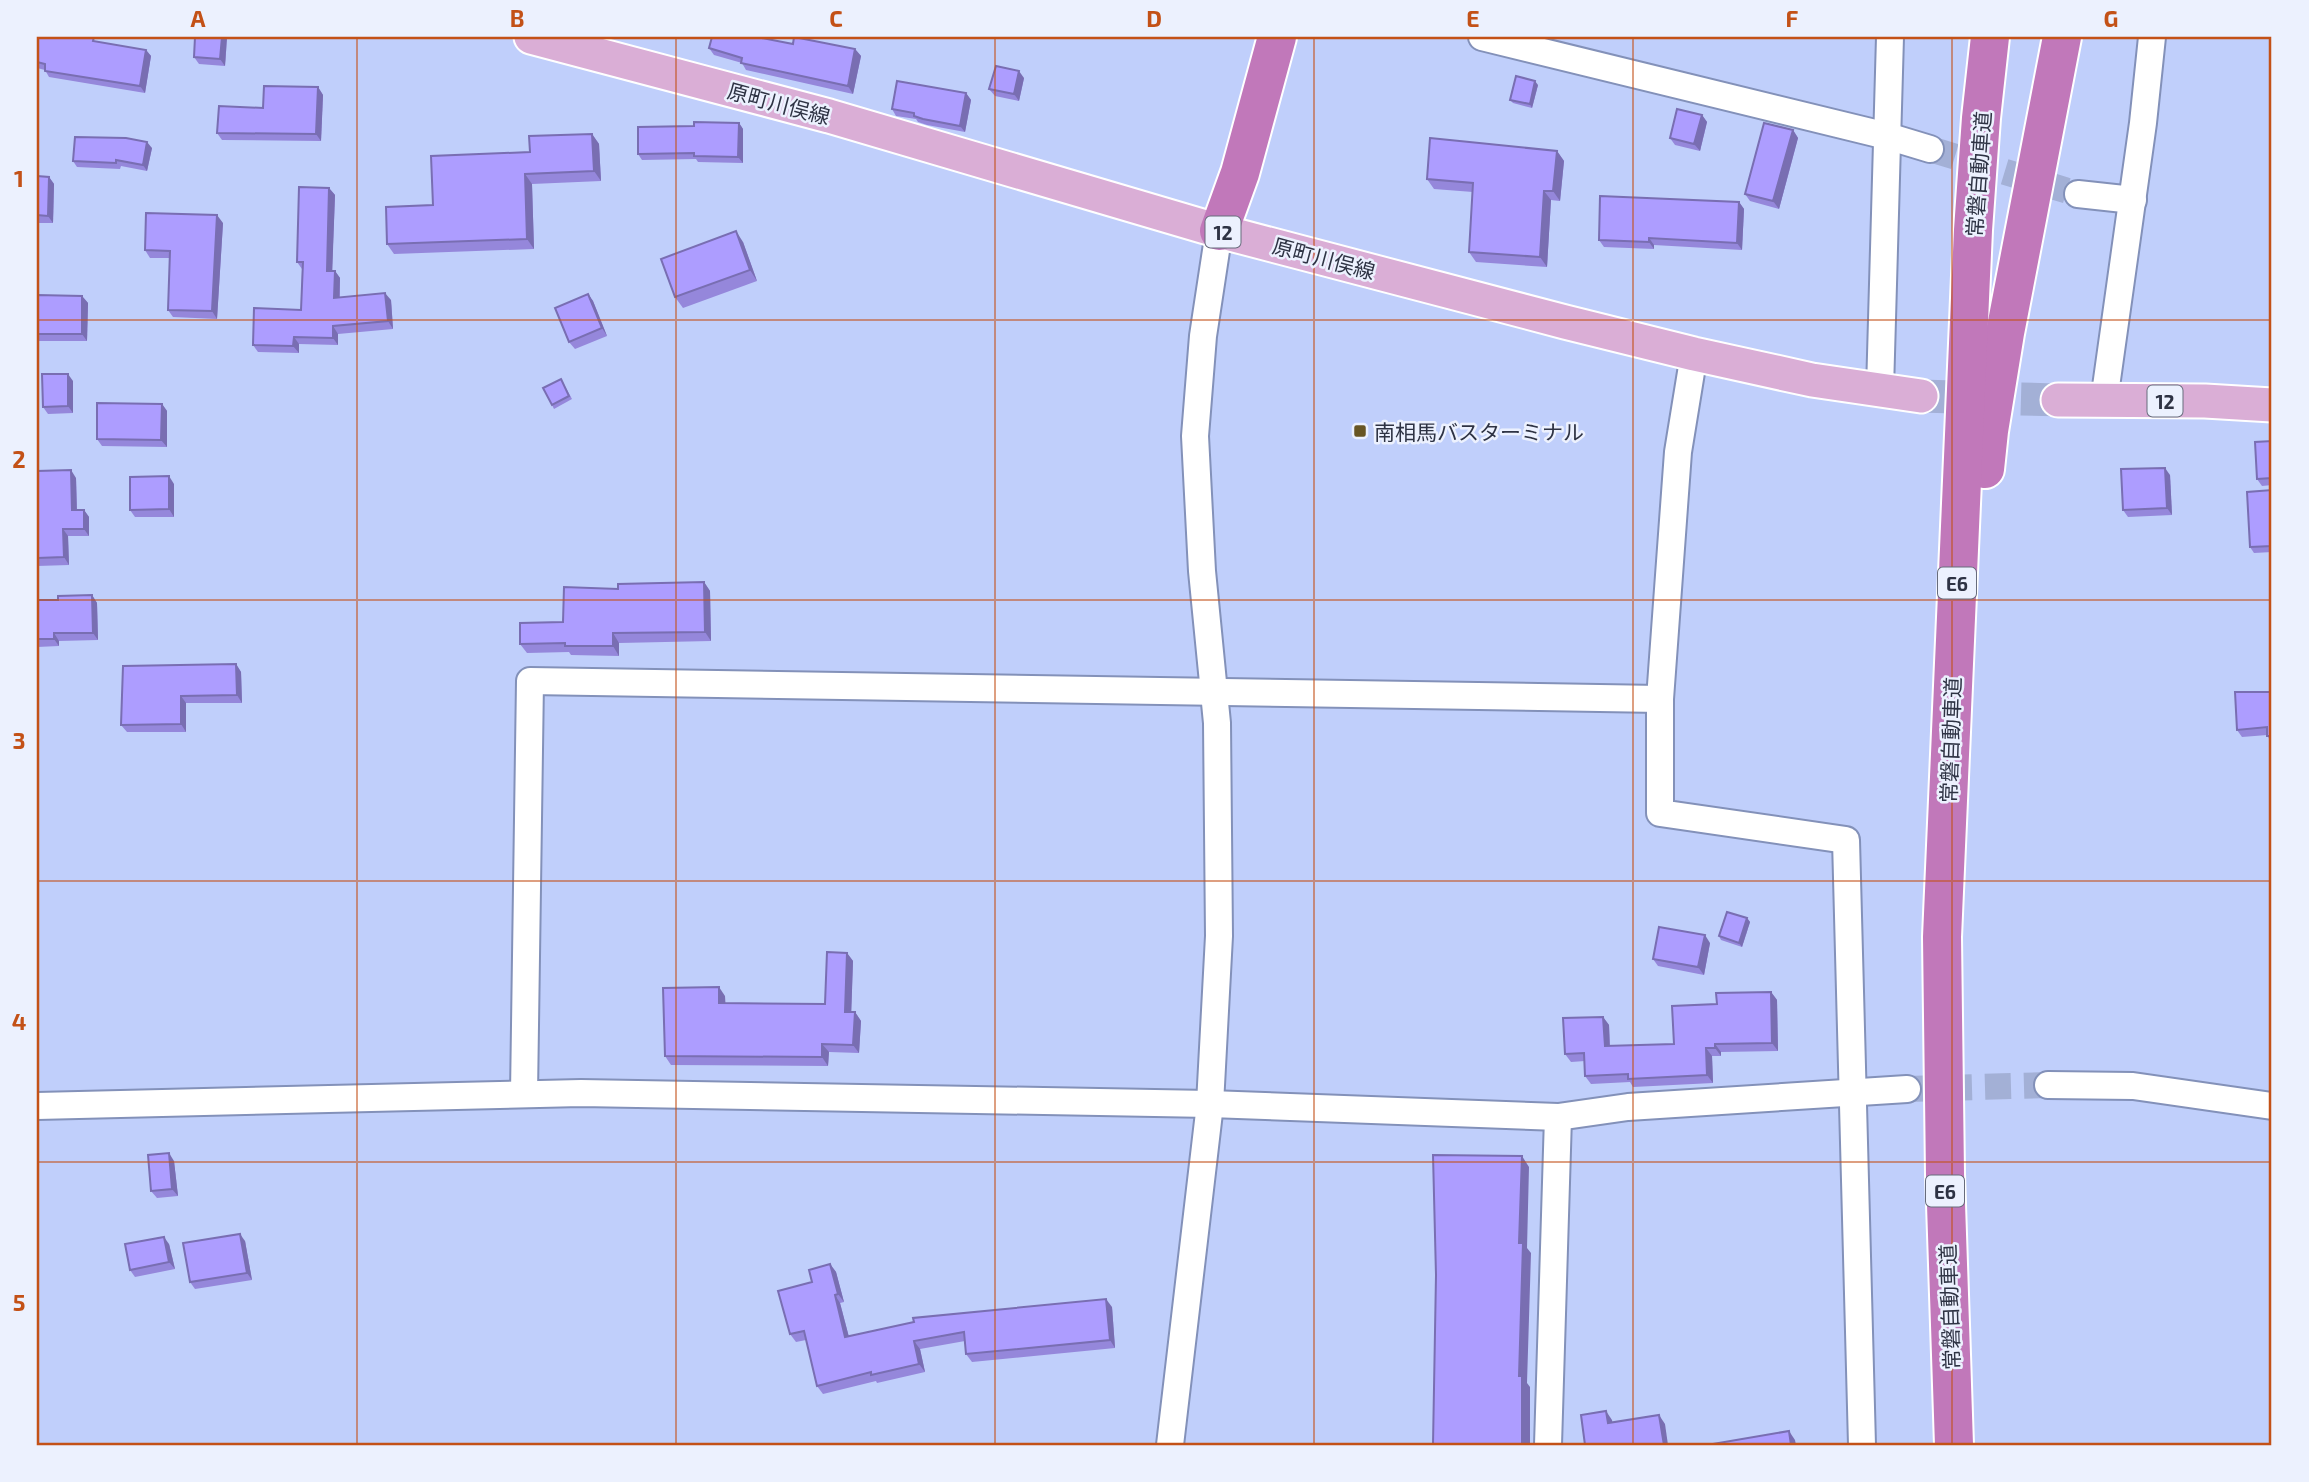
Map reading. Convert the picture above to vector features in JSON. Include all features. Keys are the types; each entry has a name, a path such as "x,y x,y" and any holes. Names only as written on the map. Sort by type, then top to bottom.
{"highway":[{"path":"1219,231 1221,166 1255,37"},
{"path":"1219,231 1240,173 1277,37"},
{"path":"1973,230 1974,37"},
{"name":"常磐自動車道","path":"1954,1445 1945,1174 1942,936 1973,230 1990,37"},
{"path":"1942,936 1960,817 1970,625 1989,431 2062,37"}],"main road":[{"name":"原町川俣線","path":"531,37 829,116 1219,231 1694,354 1812,380 1921,396"},
{"name":"12","path":"2058,400 2204,401 2272,405"}],"street":[{"path":"1482,37 1887,136 1930,149"},
{"path":"1880,390 1890,37"},
{"path":"2105,401 2152,37"},
{"path":"2077,194 2133,200"},
{"path":"1170,1445 1210,1104 1219,936 1217,723 1202,571 1195,436 1203,336 1219,231"},
{"path":"1694,354 1678,452 1660,699 1660,813 1846,840 1863,1445"},
{"path":"524,1094 530,681 1214,694 1660,699"},
{"path":"2048,1085 2133,1086 2272,1106"},
{"path":"37,1106 581,1093 1210,1104 1558,1117 1628,1107 1907,1089"},
{"path":"1548,1445 1558,1117"}],"building":[{"path":"37,37 94,37 93,41 146,50 140,86 45,71 45,64 37,62"},
{"path":"195,37 222,37 220,59 194,57"},
{"path":"712,37 757,37 793,44 794,37 855,49 848,86 741,63 742,58 709,48"},
{"path":"996,66 1019,71 1014,94 989,89"},
{"path":"1516,76 1535,81 1530,104 1510,100"},
{"path":"897,81 966,93 960,126 923,119 914,116 914,113 892,109"},
{"path":"264,86 318,87 316,134 217,133 219,106 263,108"},
{"path":"1677,109 1702,115 1694,144 1670,138"},
{"path":"694,122 739,123 738,157 694,156 694,153 638,154 638,127 694,126"},
{"path":"1764,123 1793,130 1773,201 1745,194"},
{"path":"592,134 594,171 525,174 527,239 387,244 386,207 433,205 431,156 530,152 529,136"},
{"path":"75,137 126,138 147,142 143,165 116,160 116,163 73,161"},
{"path":"1430,138 1557,151 1553,191 1544,191 1540,257 1469,252 1473,183 1427,179"},
{"path":"37,176 49,177 48,216 37,215"},
{"path":"299,187 329,188 327,271 335,271 334,298 385,293 388,321 333,326 333,338 294,337 293,346 253,345 254,308 301,310 303,262 297,262"},
{"path":"1600,196 1739,202 1737,243 1649,238 1649,242 1599,240"},
{"path":"146,213 217,215 212,311 168,310 170,251 145,250"},
{"path":"736,231 750,270 675,297 661,259"},
{"path":"588,294 602,328 569,342 555,308"},
{"path":"37,295 82,296 82,334 37,334"},
{"path":"42,374 68,374 68,406 43,407"},
{"path":"561,379 569,396 552,405 543,388"},
{"path":"97,403 162,404 161,440 97,439"},
{"path":"2272,441 2272,478 2257,479 2255,442"},
{"path":"2165,468 2167,508 2123,510 2121,469"},
{"path":"71,470 72,510 84,510 84,529 63,529 64,557 37,558 37,471"},
{"path":"169,476 169,509 130,510 130,477"},
{"path":"2272,490 2272,546 2250,547 2247,492"},
{"path":"704,582 705,632 613,633 613,646 520,644 520,623 563,622 564,587 618,589 618,584"},
{"path":"92,595 93,633 54,633 54,639 37,639 37,600"},
{"path":"236,664 237,695 181,696 181,724 121,725 123,666"},
{"path":"2235,692 2272,692 2272,736 2267,736 2267,727 2237,730"},
{"path":"1727,912 1747,918 1739,943 1719,936"},
{"path":"1659,927 1705,935 1698,967 1653,959"},
{"path":"827,952 847,953 845,1012 855,1012 853,1045 822,1044 822,1057 665,1056 663,988 719,987 719,1003 825,1004"},
{"path":"1771,992 1772,1043 1715,1044 1715,1048 1706,1048 1707,1075 1628,1079 1628,1074 1585,1076 1584,1053 1565,1054 1563,1018 1603,1017 1605,1046 1674,1044 1672,1006 1717,1004 1716,993"},
{"path":"169,1153 172,1189 151,1191 148,1155"},
{"path":"1433,1155 1522,1156 1519,1243 1523,1243 1519,1376 1522,1376 1522,1445 1433,1445 1436,1275"},
{"path":"240,1234 247,1273 190,1282 183,1243"},
{"path":"164,1237 169,1262 130,1270 125,1244"},
{"path":"830,1264 845,1337 914,1322 913,1318 1106,1299 1110,1340 966,1354 964,1332 914,1341 919,1364 871,1375 871,1372 817,1386 804,1331 790,1334 778,1291 812,1282 809,1270"},
{"path":"1606,1411 1608,1423 1659,1415 1664,1445 1585,1445 1581,1415"},
{"path":"1789,1431 1791,1445 1707,1445"}],"tunnel":[{"path":"1930,149 2078,194"},
{"path":"1921,396 2058,400"},
{"path":"1907,1089 2048,1085"}],"place":[{"name":"南相馬バスターミナル","path":"1360,431"}]}
